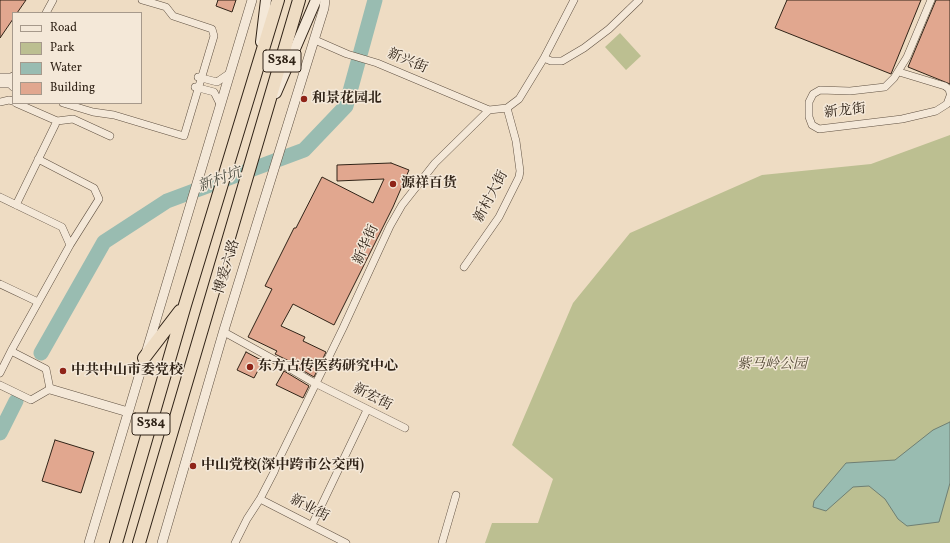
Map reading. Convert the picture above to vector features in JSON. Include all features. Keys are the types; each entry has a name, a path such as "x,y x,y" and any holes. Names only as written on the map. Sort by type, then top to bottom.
{"highway":[{"name":"S384","path":"116,543 185,305 278,0"},
{"name":"博爱六路","path":"139,543 259,141 299,0"},
{"path":"144,358 185,305"}],"main road":[{"path":"259,64 266,0"},
{"path":"264,123 316,0"}],"street":[{"path":"47,12 53,0"},
{"path":"50,12 56,0"},
{"path":"133,0 164,9 171,19 208,31 210,36 200,77"},
{"path":"65,104 92,112 114,115 184,136 200,77 214,36 212,29 173,16 166,7 142,0"},
{"path":"89,543 252,0"},
{"name":"博爱六路","path":"162,543 224,332 315,40 326,0"},
{"path":"489,110 507,108 519,99 544,58 574,0"},
{"path":"544,58 551,61 562,61 584,48 610,29 639,0"},
{"name":"新龙街","path":"931,0 899,72 886,87 850,90 820,90 813,94 809,102 810,117 812,125 819,128 835,128 902,119 936,111 947,104 950,96"},
{"name":"新兴街","path":"315,40 347,54 377,63 489,110"},
{"path":"899,72 945,86 949,89 950,93"},
{"path":"200,77 217,82 230,73"},
{"path":"0,77 12,81"},
{"path":"0,84 12,81"},
{"path":"197,87 214,92 220,104"},
{"path":"77,104 93,109 113,112 178,131 182,129 197,87"},
{"path":"0,102 12,101"},
{"path":"18,104 57,121 73,119 110,136"},
{"name":"新村大街","path":"464,268 499,217 519,177 520,171 516,141 507,108"},
{"name":"新华街","path":"235,543 247,519 260,499 343,328 390,226 402,204 435,162 489,110"},
{"path":"16,205 57,121"},
{"path":"0,373 70,245 99,198 94,188 38,159"},
{"path":"0,197 62,227 70,245"},
{"path":"0,284 38,302"},
{"name":"新宏街","path":"224,332 316,384 405,428"},
{"path":"11,351 46,369 50,389"},
{"path":"0,385 31,400 50,389 128,412"},
{"path":"312,525 367,410"},
{"path":"442,543 456,495"},
{"name":"新业街","path":"260,499 346,543"}],"green space":[{"path":"620,33 641,56 626,70 605,47"},
{"name":"紫马岭公园","path":"950,135 950,543 485,543 492,523 538,523 553,479 512,445 573,303 630,233 762,175 871,164"}],"water":[{"path":"950,422 950,483 939,522 907,526 898,519 885,499 869,486 853,487 826,511 813,507 814,501 846,463 895,460 933,430"}],"building":[{"path":"0,0 26,0 18,12 12,12 12,20 0,38"},
{"path":"218,0 236,0 232,12 216,6"},
{"path":"787,0 921,0 891,74 775,28"},
{"path":"936,0 950,0 950,84 908,67"},
{"path":"391,163 409,170 393,207 334,325 293,304 281,326 305,337 303,341 326,352 314,377 275,354 277,351 248,337 272,289 265,286 322,177 373,203 384,179 337,181 337,165"},
{"path":"246,352 263,361 254,378 237,370"},
{"path":"284,371 309,386 303,398 276,385"},
{"path":"55,440 94,452 81,493 42,481"}],"waterway":[{"name":"新村坑","path":"41,353 104,242 167,201 304,150 346,106 375,0"},
{"name":"新村坑","path":"0,433 16,401"}],"place":[{"name":"和景花园北","path":"304,99"},
{"name":"源祥百货","path":"393,184"},
{"name":"东方古传医药研究中心","path":"250,367"},
{"name":"中共中山市委党校","path":"63,371"},
{"name":"中山党校(深中跨市公交西)","path":"193,466"}]}
